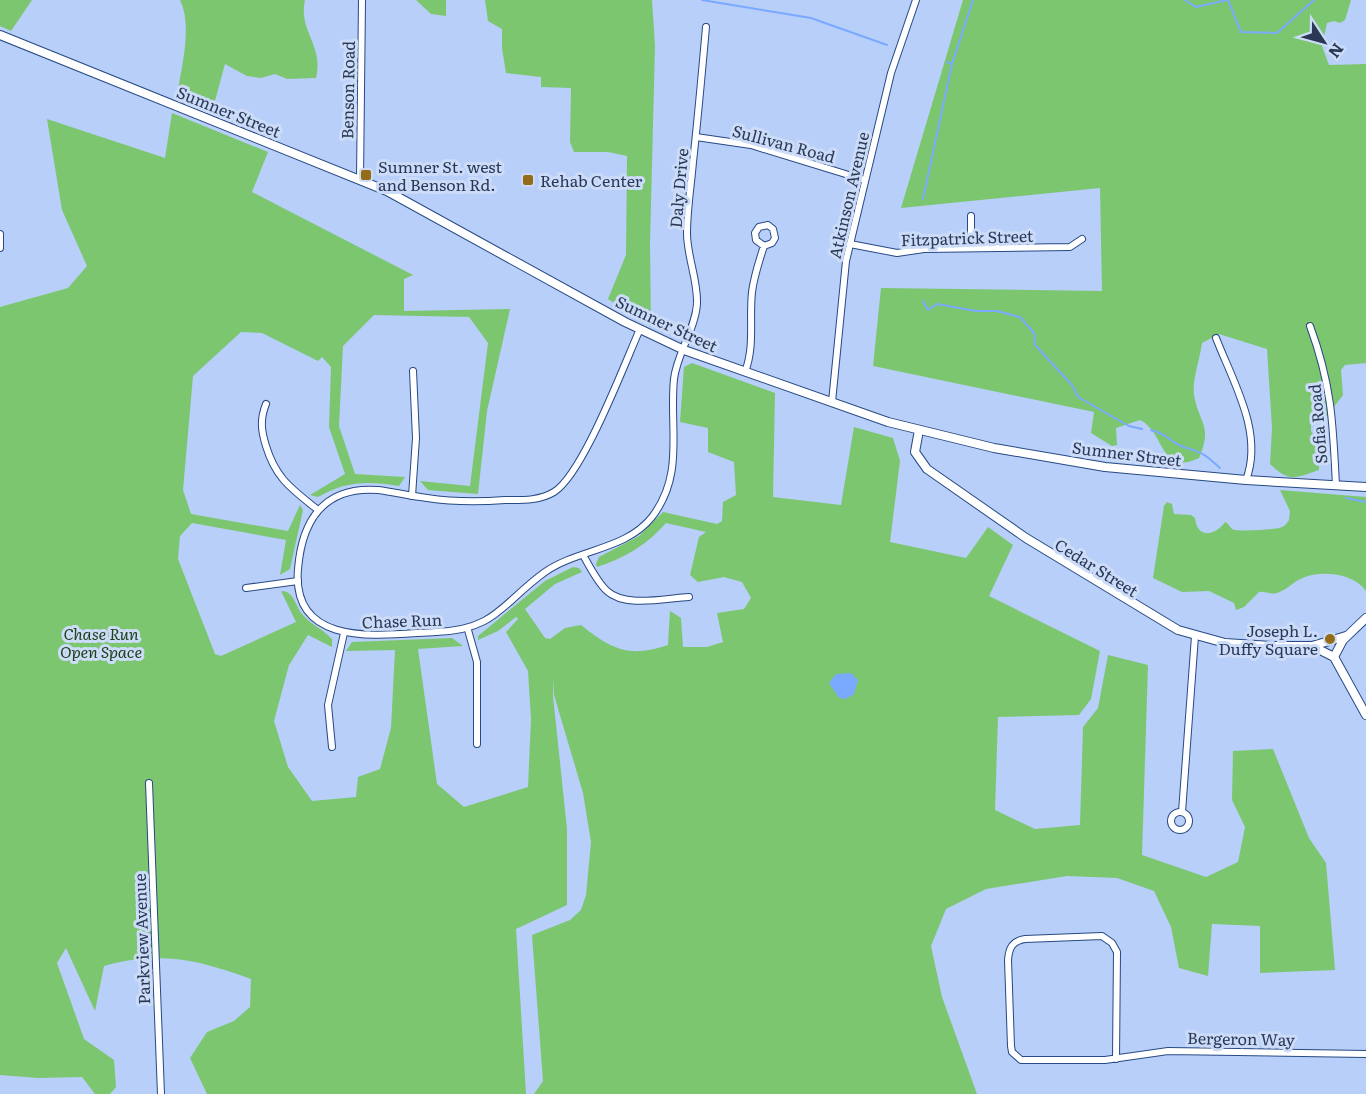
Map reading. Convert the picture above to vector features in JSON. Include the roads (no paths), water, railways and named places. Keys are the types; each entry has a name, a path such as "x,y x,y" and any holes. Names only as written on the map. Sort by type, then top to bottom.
{"main road":[{"name":"Sumner Street","path":"0,34 360,179 414,205 640,329 684,350 831,402 918,430 994,448 1078,463 1246,480 1366,487"}],"street":[{"name":"Benson Road","path":"360,179 362,0"},
{"name":"Atkinson Avenue","path":"831,402 842,284 850,244 891,73 914,1"},
{"name":"Daly Drive","path":"684,350 697,304 687,236 706,27"},
{"name":"Sullivan Road","path":"696,137 759,147 865,180"},
{"path":"971,216 971,248"},
{"path":"0,234 0,248"},
{"name":"Fitzpatrick Street","path":"850,244 897,252 971,248 1070,247 1082,239"},
{"path":"745,372 751,351 752,292 764,246"},
{"name":"Sofia Road","path":"1310,326 1323,363 1331,398 1336,486"},
{"path":"266,404 261,427 273,469 284,482 318,510 336,496 352,491 373,490 476,502 541,498 560,488 579,465 640,329"},
{"path":"1216,338 1250,427 1251,461 1246,480"},
{"name":"Chase Run","path":"318,510 304,539 298,581 311,614 327,627 356,635 468,630 496,615 546,571 623,540 637,531 651,517 664,495 674,464 674,376 684,350"},
{"path":"412,496 416,438 413,371"},
{"name":"Cedar Street","path":"918,430 915,452 920,463 927,469 1060,560 1166,625 1195,636 1245,645 1312,646 1334,657 1337,648 1346,636 1366,618"},
{"path":"584,555 606,590 614,596 631,599 689,597"},
{"path":"246,588 298,581"},
{"path":"468,630 477,662 477,744"},
{"path":"332,747 328,705 344,633"},
{"path":"1182,812 1195,636"},
{"name":"Cedar Street","path":"1312,646 1346,636"},
{"path":"1334,657 1366,714"},
{"name":"Parkview Avenue","path":"149,783 161,1094"},
{"name":"Bergeron Way","path":"1116,1059 1117,952 1113,943 1102,936 1025,939 1013,944 1008,951 1011,1046 1016,1056 1027,1060 1116,1059 1168,1051 1366,1054"}],"water":[{"path":"851,673 858,680 854,694 846,699 839,698 829,683 836,674"}],"waterway":[{"path":"702,0 811,18 887,45"},
{"path":"947,62 952,64 973,0"},
{"path":"1185,0 1196,7 1227,0"},
{"path":"1228,0 1241,32 1277,33 1314,0"},
{"path":"923,199 952,64"},
{"path":"923,301 928,310 937,304 976,311 997,311 1020,317 1034,333 1035,345 1072,385 1078,397 1129,426 1142,429"},
{"path":"1151,430 1202,454 1220,468"},
{"path":"1346,498 1366,502"}],"place":[{"name":"Sumner St. west and Benson Rd.","path":"366,175"},
{"name":"Rehab Center","path":"528,180"},
{"name":"Joseph L. Duffy Square","path":"1330,639"}],"park label":[{"name":"Chase Run Open Space","path":"101,642"}]}
